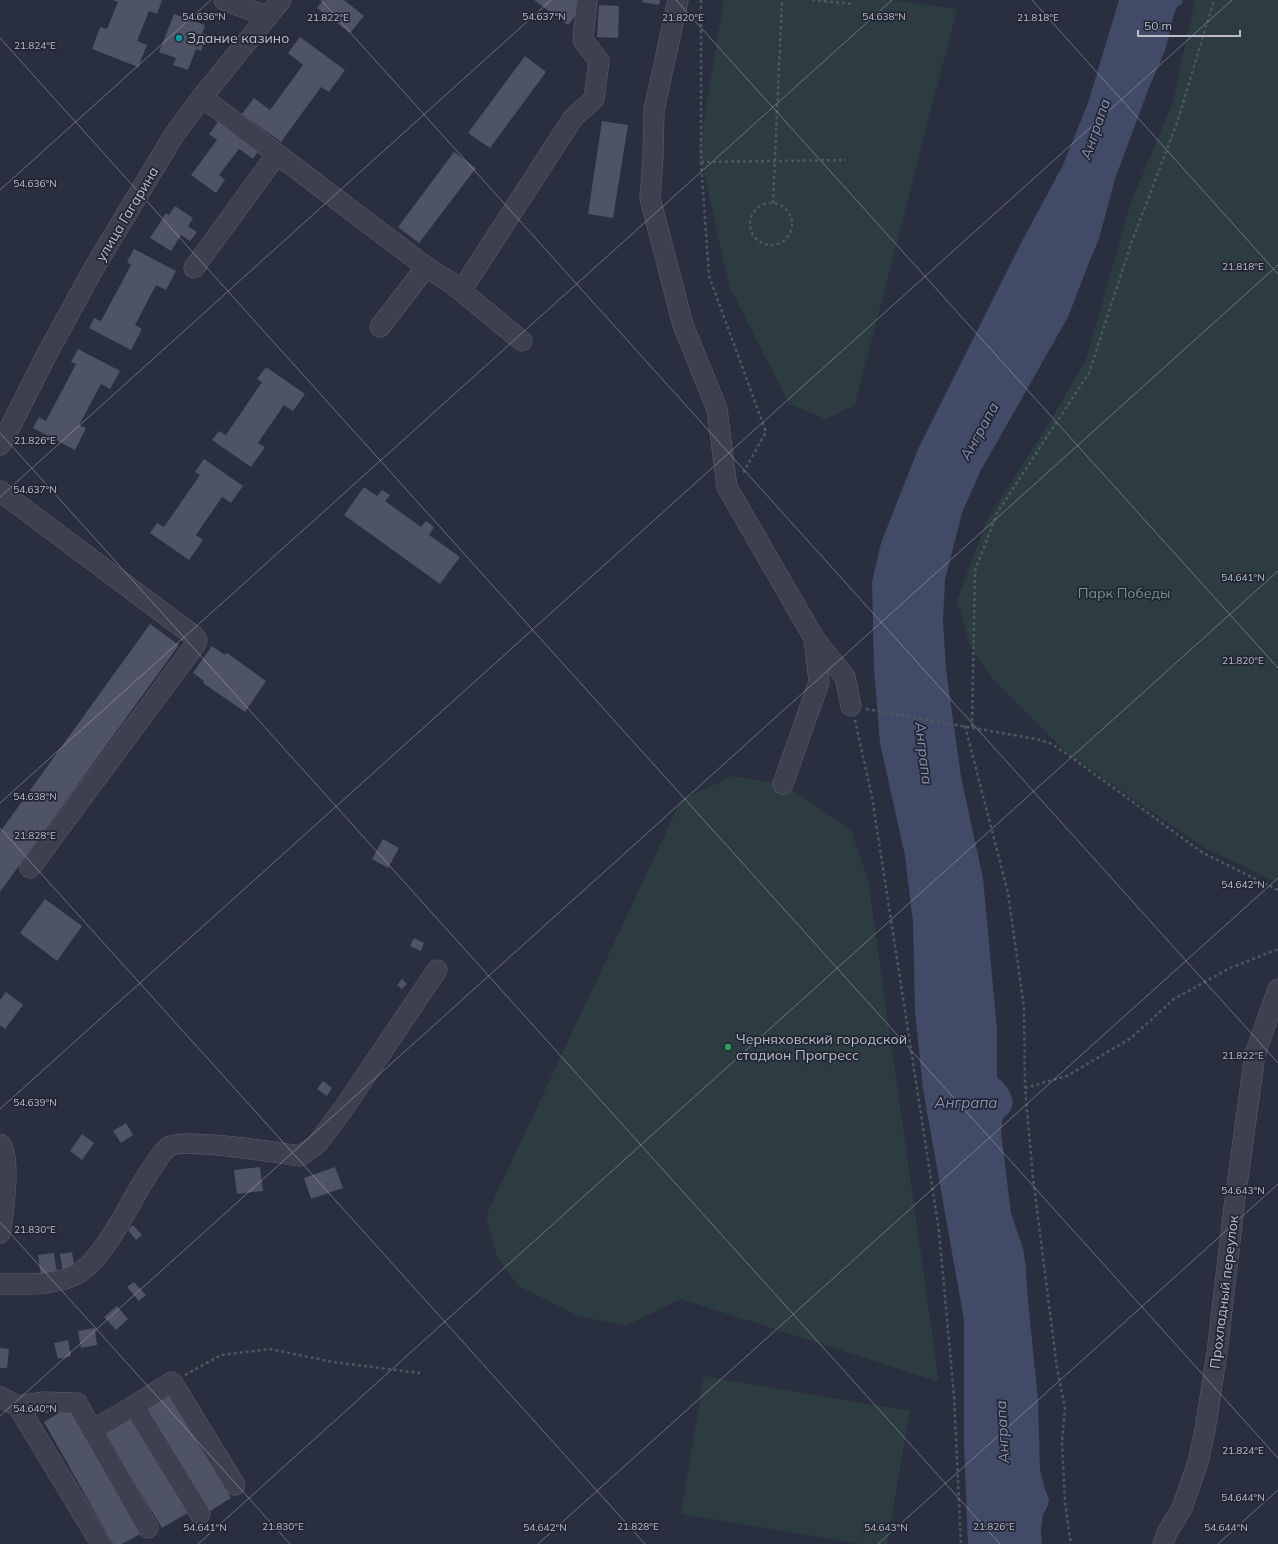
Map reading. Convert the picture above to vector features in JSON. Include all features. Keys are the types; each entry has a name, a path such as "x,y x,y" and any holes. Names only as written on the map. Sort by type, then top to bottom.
{"street":[{"path":"224,0 268,17"},
{"name":"улица Гагарина","path":"0,445 94,268 174,135 202,97 281,0"},
{"path":"461,291 573,118 594,98 599,61 583,40 587,0"},
{"path":"678,0 654,110 650,198 683,325 717,409 727,487 814,638 845,678 851,706"},
{"path":"202,97 426,267 440,274 522,342"},
{"path":"194,268 277,154"},
{"path":"380,327 426,267"},
{"path":"0,490 194,636 197,640 195,646 30,868"},
{"path":"783,784 819,682 814,638"},
{"path":"0,1284 46,1283 75,1275 94,1261 122,1219 147,1175 168,1147 181,1143 221,1146 300,1156 317,1144 344,1108 436,970"},
{"name":"Прохладный переулок","path":"1163,1544 1167,1533 1182,1508 1198,1462 1217,1353 1234,1207 1256,1054 1278,989"},
{"path":"0,1233 7,1182 1,1145"},
{"path":"92,1430 172,1382 235,1485"},
{"path":"0,1397 18,1406 101,1544"},
{"path":"18,1406 44,1402 77,1403 148,1528"},
{"path":"134,1406 200,1514"}],"path":[{"path":"701,0 701,162 709,276 766,432 731,493"},
{"path":"773,203 782,0"},
{"path":"812,0 853,4"},
{"path":"972,727 975,571 997,513 1089,373 1131,244 1177,123 1214,0"},
{"path":"701,162 846,160"},
{"path":"773,203 780,205 785,209 790,214 792,221 792,228 786,240 773,245 760,241 752,231 751,224 752,218 760,207 773,203"},
{"path":"961,1544 954,1396 939,1231 872,797 851,706 972,727 1050,743 1203,853 1278,890"},
{"path":"965,726 1008,893 1024,1007 1025,1088 1033,1178 1057,1368 1065,1408 1062,1442 1065,1502 1071,1544"},
{"path":"1025,1088 1067,1076 1131,1038 1174,999 1228,969 1278,949"},
{"path":"172,1382 221,1355 270,1349 333,1362 420,1373"}],"green space":[{"path":"724,0 894,0 957,9 855,405 826,419 789,404 729,286 699,150"},
{"name":"Парк Победы","path":"1195,0 1278,0 1278,883 1205,848 1064,750 991,677 969,643 957,600 987,520 1051,420 1087,357 1130,205 1172,104"},
{"name":"Черняховский городской стадион Прогресс","path":"733,776 783,784 851,830 868,879 939,1382 681,1299 626,1326 578,1316 518,1286 497,1256 486,1216 681,800"},
{"path":"704,1376 910,1411 887,1544 862,1544 681,1514"}],"water":[{"name":"Анграпа","path":"1119,0 1183,0 1182,4 1177,7 1174,14 1165,51 1150,85 1115,179 1099,239 1068,317 981,470 962,513 945,580 943,621 946,669 961,777 983,878 997,1029 997,1077 1010,1092 1013,1102 1012,1108 1003,1118 1001,1132 1011,1213 1023,1248 1026,1268 1038,1400 1040,1470 1049,1499 1043,1515 1041,1529 1042,1544 968,1544 964,1446 964,1320 923,1089 915,1012 913,922 905,856 880,743 874,670 872,582 881,543 918,449 1022,241 1063,165 1088,103"}],"building":[{"path":"113,0 162,0 157,14 149,11 137,41 147,45 138,67 92,49 100,27 107,29 118,2"},
{"path":"323,0 344,0 364,16 350,33 317,8"},
{"path":"534,0 577,0 584,5 568,25"},
{"path":"642,0 660,0 659,5 642,2"},
{"path":"599,5 619,6 618,38 597,37"},
{"path":"174,14 205,25 202,33 207,35 201,51 196,49 188,70 173,65 176,58 159,52"},
{"path":"300,37 345,70 329,92 321,87 281,142 242,114 254,98 270,110 303,65 288,53"},
{"path":"525,56 546,72 490,148 468,133"},
{"path":"602,121 628,125 613,218 588,214"},
{"path":"218,122 258,151 253,159 239,149 219,175 225,180 216,193 191,175 217,140 209,134"},
{"path":"454,152 476,168 419,243 398,227"},
{"path":"175,206 193,218 188,226 197,232 190,241 181,235 171,251 150,238 166,213 169,215"},
{"path":"134,249 176,271 166,290 156,285 135,325 142,329 131,350 89,328 94,318 101,321 131,265 127,262"},
{"path":"78,349 120,371 110,389 101,384 79,425 86,428 75,450 33,428 39,417 46,421 76,364 71,362"},
{"path":"266,367 305,394 293,411 284,405 258,443 265,447 251,467 212,440 219,431 226,435 262,382 257,379"},
{"path":"204,459 243,486 231,503 222,497 196,535 203,540 189,560 150,533 157,523 164,527 200,475 195,472"},
{"path":"364,487 377,496 382,490 390,495 385,501 421,527 426,521 434,527 429,535 460,557 440,584 344,515"},
{"path":"150,624 179,645 0,892 0,832"},
{"path":"212,646 225,655 227,653 266,681 245,712 203,683 204,681 193,673"},
{"path":"383,839 399,848 388,868 372,859"},
{"path":"45,899 82,926 57,961 20,933"},
{"path":"414,938 424,943 421,951 410,946"},
{"path":"402,979 407,984 402,989 397,985"},
{"path":"6,992 23,1005 5,1029 0,1025 0,1000"},
{"path":"323,1081 332,1088 327,1096 317,1089"},
{"path":"126,1123 133,1135 121,1143 113,1131"},
{"path":"82,1134 94,1143 82,1160 70,1151"},
{"path":"260,1167 263,1191 237,1194 234,1170"},
{"path":"335,1167 343,1188 311,1199 304,1178"},
{"path":"133,1225 142,1235 136,1240 128,1230"},
{"path":"72,1252 75,1270 63,1272 60,1254"},
{"path":"54,1253 57,1274 41,1276 38,1255"},
{"path":"134,1282 146,1295 139,1301 127,1287"},
{"path":"117,1306 128,1319 116,1330 104,1317"},
{"path":"95,1328 97,1345 81,1348 78,1331"},
{"path":"68,1340 71,1356 58,1359 54,1343"},
{"path":"0,1348 9,1349 7,1368 0,1368"},
{"path":"169,1393 231,1498 207,1513 145,1408"},
{"path":"70,1406 142,1533 122,1544 113,1544 44,1422"},
{"path":"133,1416 191,1511 162,1528 104,1433"}],"place":[{"name":"Здание казино","path":"179,38"},
{"name":"Черняховский городской стадион Прогресс","path":"728,1047"}]}
